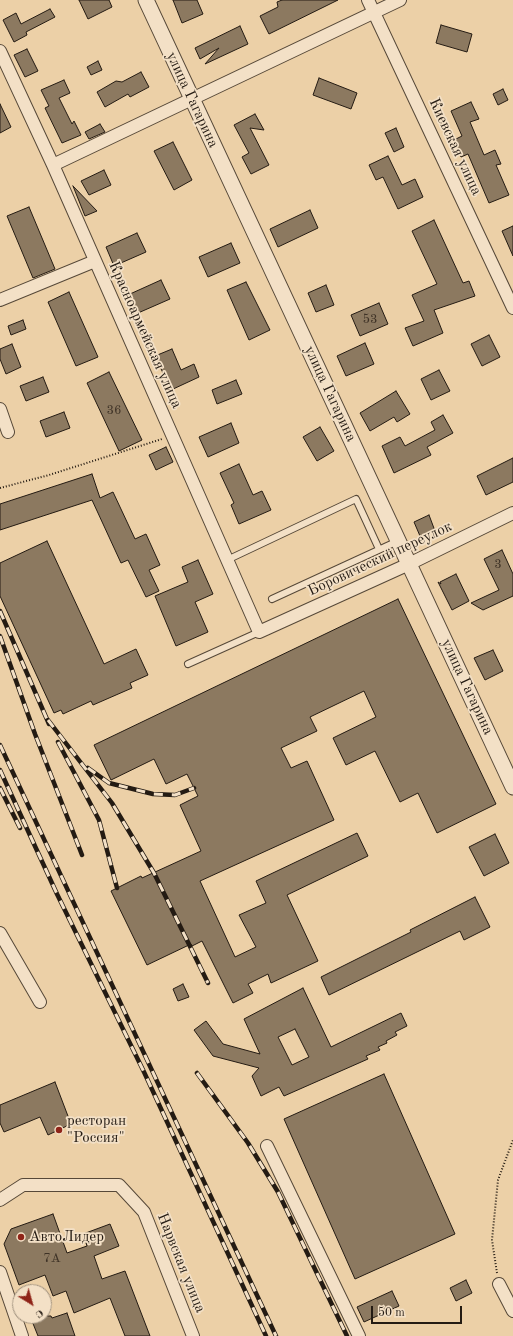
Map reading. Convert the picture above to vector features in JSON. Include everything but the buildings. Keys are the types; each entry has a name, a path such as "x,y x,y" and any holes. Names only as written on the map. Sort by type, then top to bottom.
{"street":[{"name":"улица Гагарина","path":"146,0 513,787"},
{"name":"Киевская улица","path":"368,0 513,308"},
{"path":"53,165 400,0"},
{"name":"Красноармейская улица","path":"0,51 53,165 260,632"},
{"path":"0,300 95,262"},
{"path":"0,409 8,432"},
{"name":"Боровический переулок","path":"260,632 409,564 513,513"},
{"path":"0,933 40,1002"},
{"path":"267,1146 359,1336"},
{"name":"Нарвская улица","path":"0,1200 22,1185 119,1185 144,1212 193,1336"},
{"path":"0,1272 22,1336"},
{"path":"499,1284 513,1311"}],"lane":[{"path":"227,560 356,500 379,549"},
{"path":"272,599 398,541"},
{"path":"188,664 260,632"}],"path":[{"path":"0,488 49,476 166,438"},
{"path":"499,1284 492,1240 496,1195 498,1180 513,1140"}],"railway":[{"path":"0,611 49,724"},
{"path":"0,636 35,734 82,855"},
{"path":"48,720 112,803 154,873 208,983"},
{"path":"58,742 99,820 117,888"},
{"path":"0,745 276,1336"},
{"path":"88,768 109,783 153,794 175,795 194,788"},
{"path":"0,770 57,894 144,1072 266,1336"},
{"path":"0,788 20,828"},
{"path":"197,1073 248,1143 278,1192 347,1336"}],"place":[{"name":"ресторан \"Россия\"","path":"59,1130"},
{"name":"АвтоЛидер","path":"21,1237"}]}
